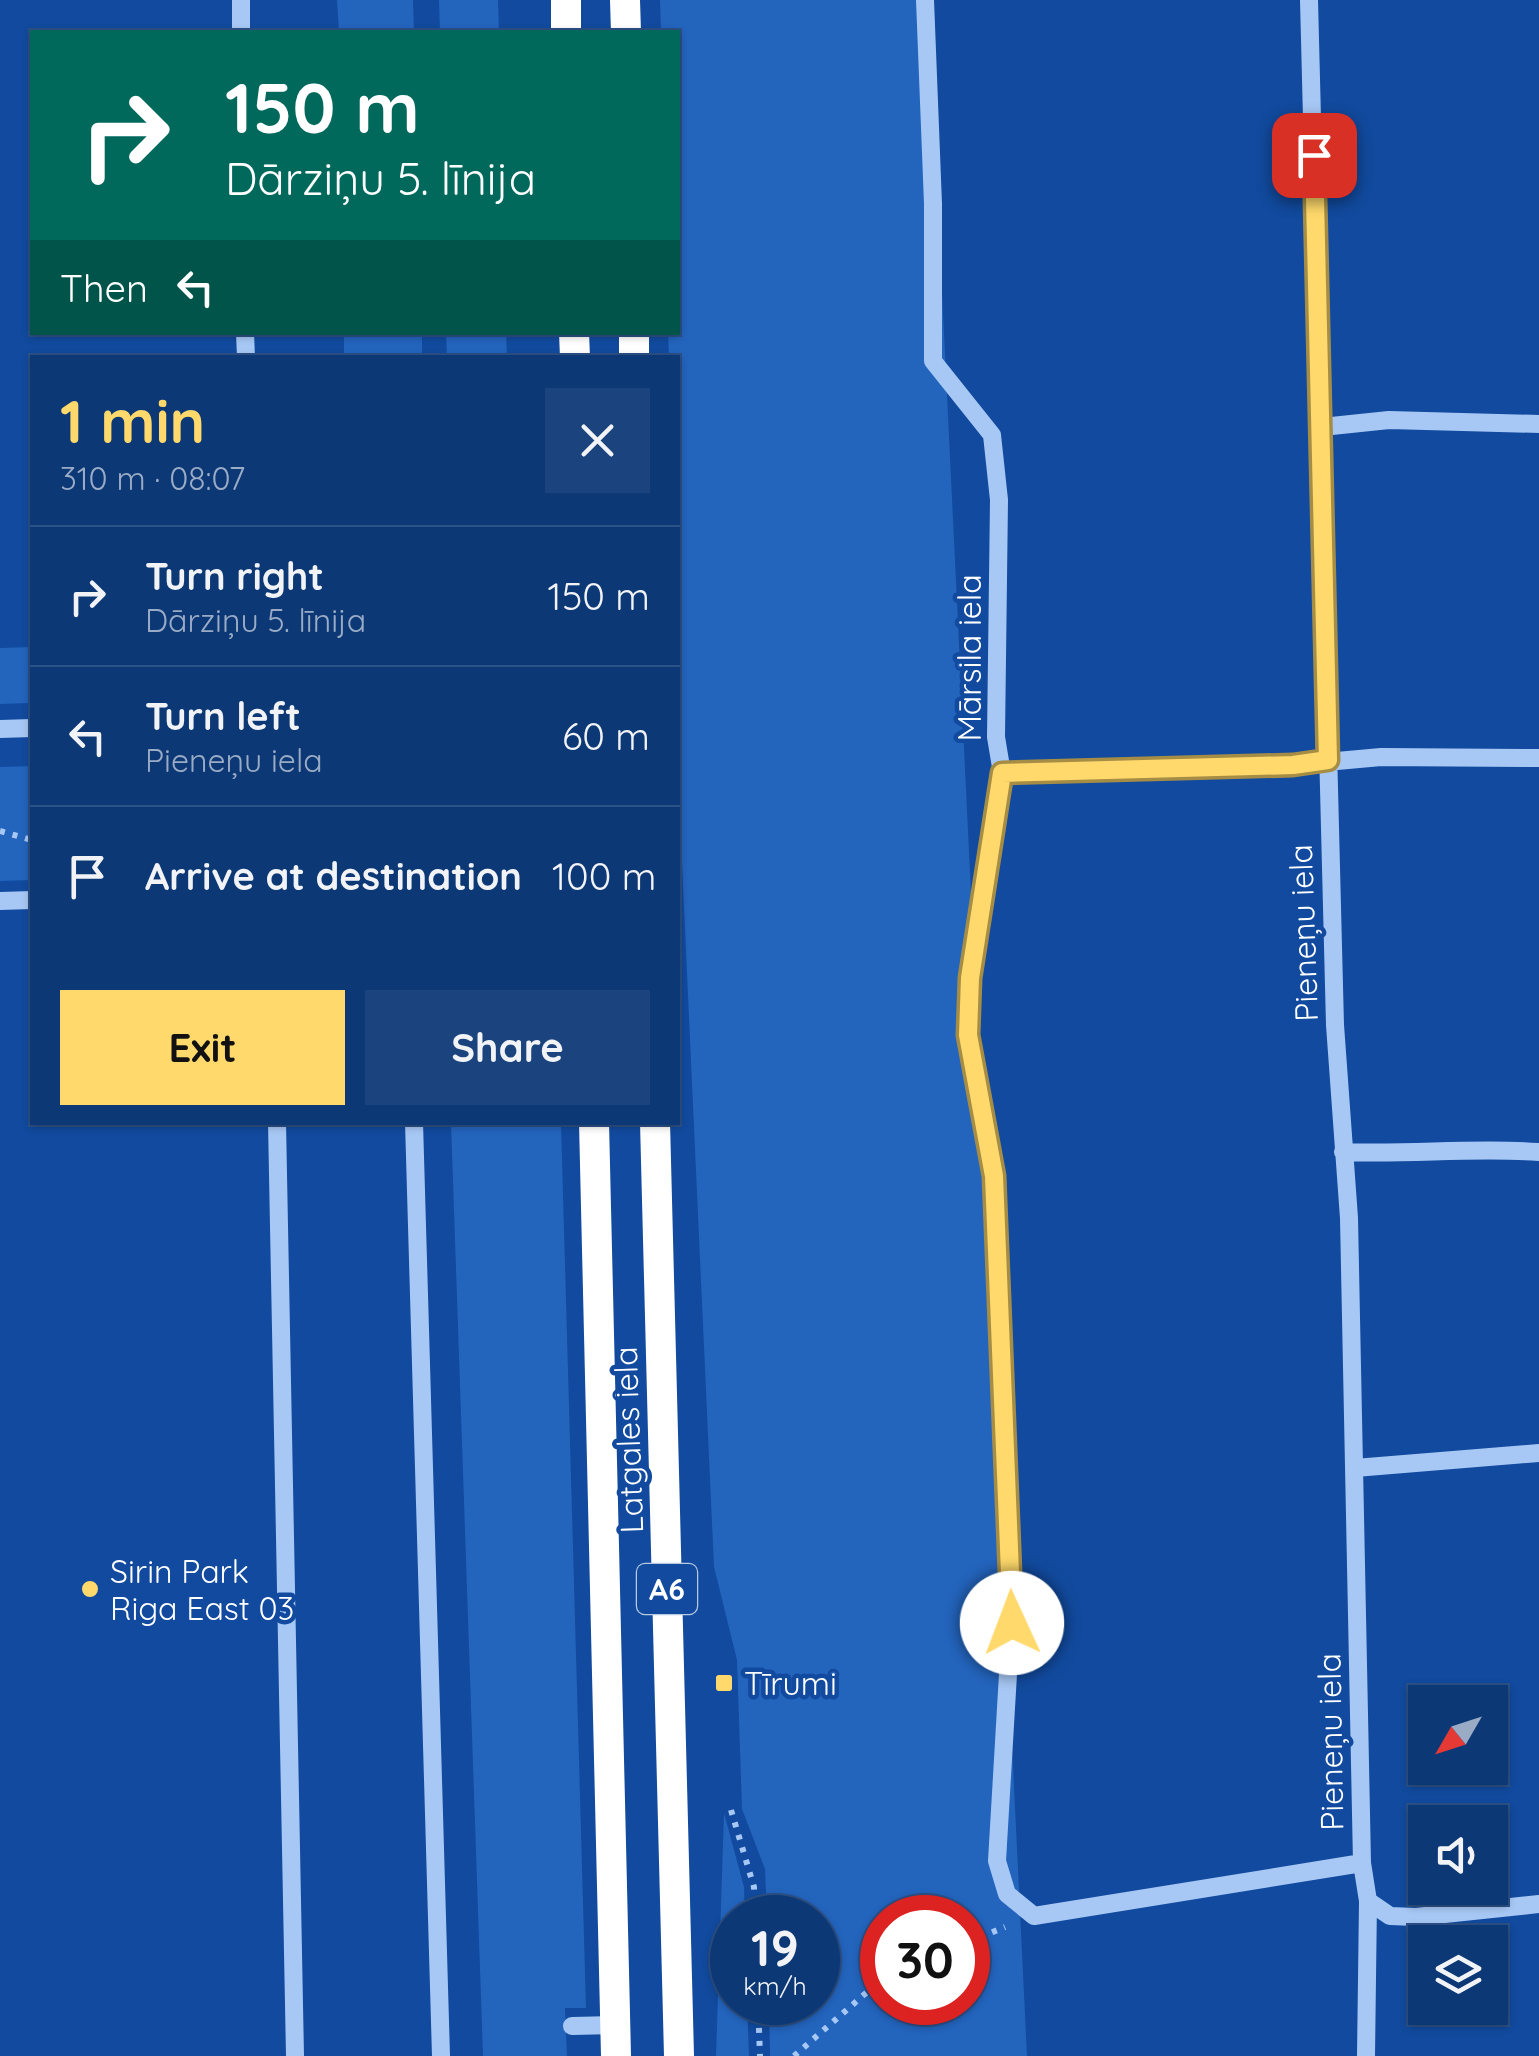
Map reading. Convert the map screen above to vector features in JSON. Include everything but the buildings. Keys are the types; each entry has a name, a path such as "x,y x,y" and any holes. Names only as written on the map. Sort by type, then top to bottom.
{"highway":[{"path":"566,0 566,30"},
{"path":"625,0 626,30"},
{"name":"Latgales iela","path":"594,1125 616,2041"},
{"name":"Latgales iela","path":"654,1125 679,2056"}],"street":[{"path":"240,0 241,30"},
{"name":"Mārsila iela","path":"925,0 933,204 933,361 992,435 998,500 996,738 1002,773 970,978 968,1035 994,1176 1012,1623 997,1861 1007,1894 1034,1916 1362,1863"},
{"name":"Pieneņu iela","path":"1309,0 1335,1025 1350,1218 1362,1863 1368,1901 1366,2056"},
{"path":"1322,427 1389,420 1539,424"},
{"path":"0,728 30,728"},
{"path":"1002,773 1293,765 1328,760 1539,758"},
{"path":"0,901 30,900"},
{"path":"276,1125 295,2056"},
{"path":"414,1125 441,2056"},
{"path":"1343,1152 1539,1152"},
{"path":"1355,1468 1539,1453"},
{"path":"1368,1901 1390,1916 1539,1904"},
{"path":"572,2026 616,2041"}],"path":[{"path":"0,832 30,840"},
{"path":"731,1810 754,1895"},
{"path":"794,2056 860,1998"},
{"path":"759,2025 760,2056"}],"shaded area":[{"path":"337,0 413,0 414,30 339,30"},
{"path":"439,0 498,0 499,30 440,30"},
{"path":"660,0 928,0 1027,2056 770,2056 769,2025 840,2025 840,1895 766,1895 765,1869 742,1809 737,1660 714,1567 680,819 680,355 669,355 668,335 680,335 680,30 661,30"},
{"path":"344,335 422,335 422,355 344,355"},
{"path":"446,335 506,335 507,355 447,355"},
{"path":"30,647 30,703 0,704 0,648"},
{"path":"30,766 30,880 0,881 0,767"},
{"path":"451,1125 561,1125 586,2008 565,2008 567,2056 483,2056"},
{"path":"724,1813 744,1895 721,1895"},
{"path":"717,2025 748,2025 749,2056 716,2056"}],"place":[{"name":"Sirin Park Riga East 03","path":"90,1589"},
{"name":"Tīrumi","path":"724,1683"}],"route":[{"path":"1012,1623 994,1176 968,1035 970,978 1002,773 1293,765 1328,760 1314,155"}]}
